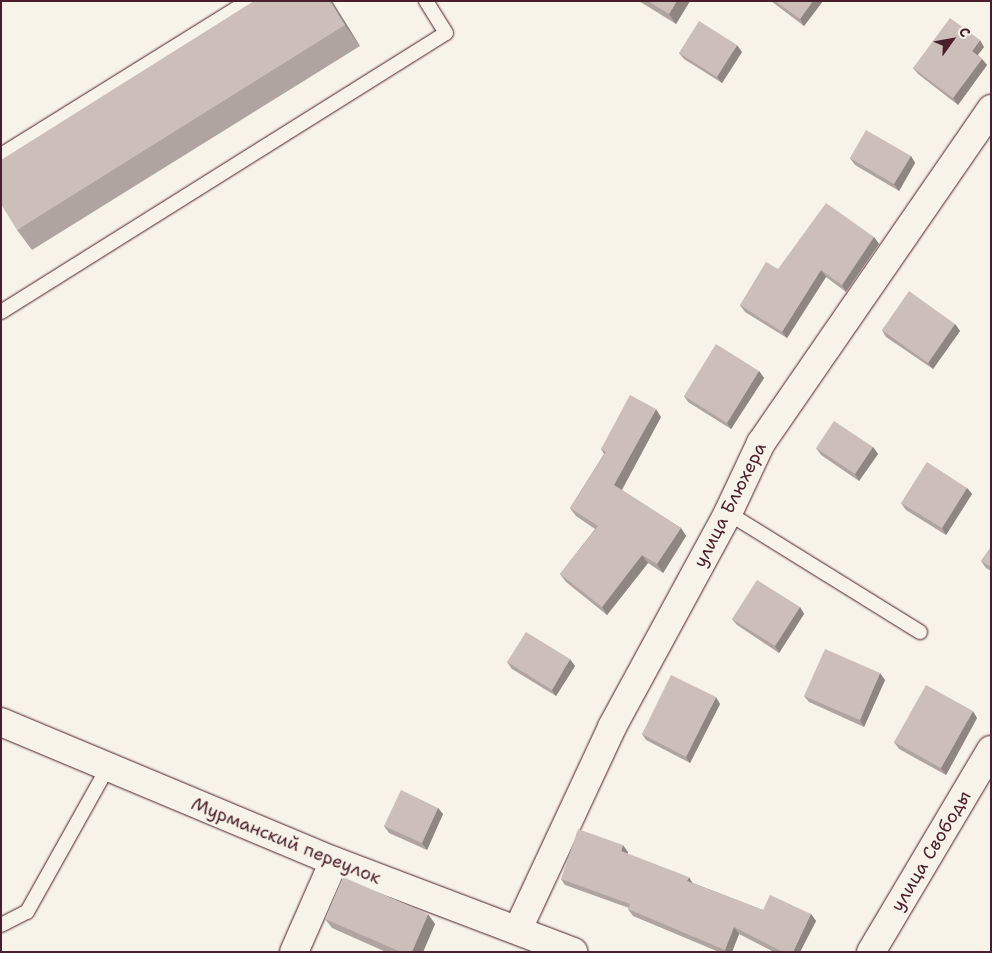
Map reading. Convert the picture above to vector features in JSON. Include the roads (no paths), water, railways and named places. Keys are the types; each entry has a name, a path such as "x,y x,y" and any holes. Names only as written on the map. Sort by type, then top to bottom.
{"street":[{"name":"улица Блюхера","path":"518,929 612,727 728,513 761,443 991,109"},
{"name":"Мурманский переулок","path":"1,722 107,769 334,861 518,929 573,952"},
{"name":"улица Свободы","path":"871,952 991,750"},
{"path":"294,952 334,861"}],"lane":[{"path":"1,155 248,1"},
{"path":"1,312 446,33 426,1"},
{"path":"728,513 920,632"},
{"path":"1,925 27,912 107,769"}]}
